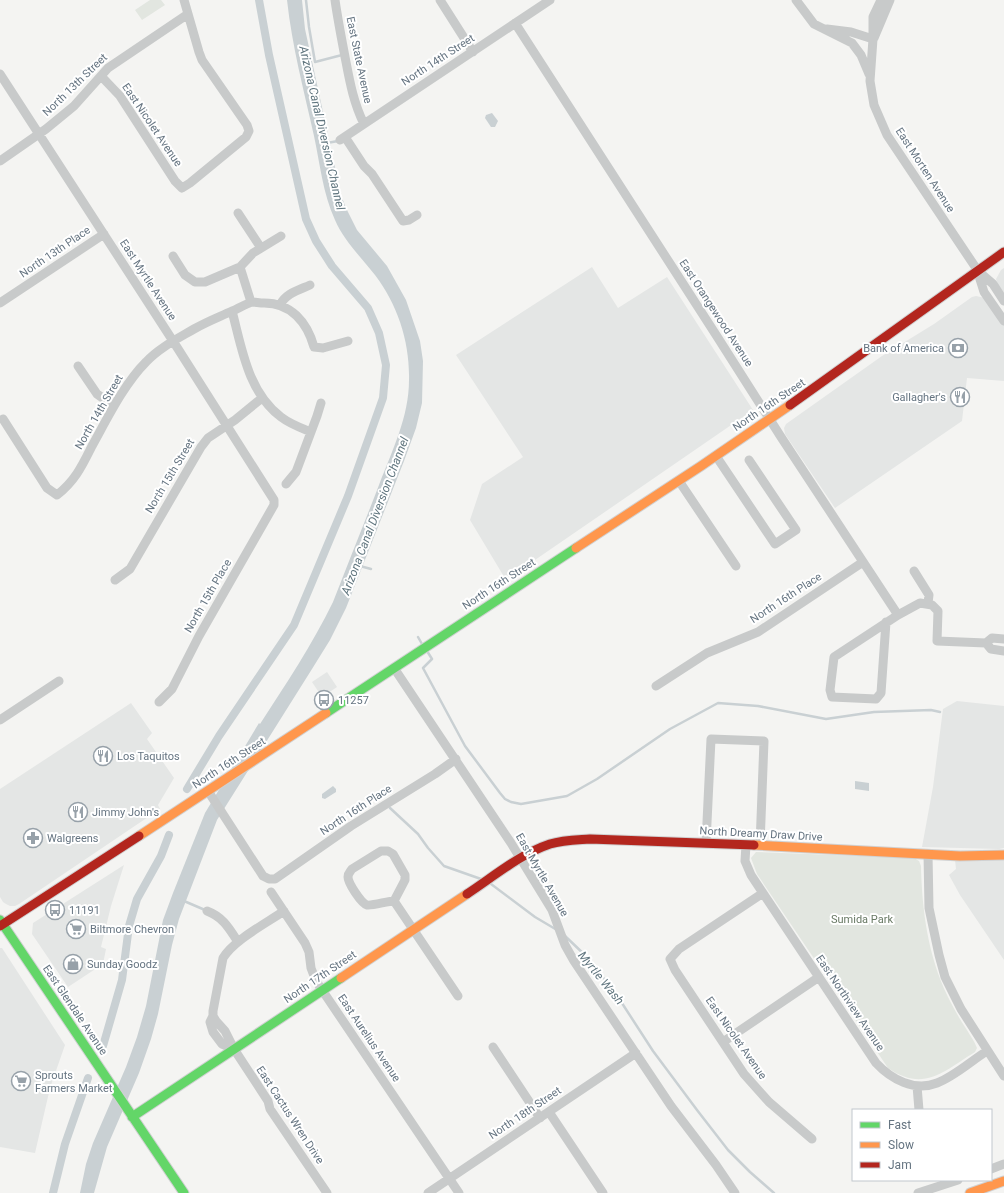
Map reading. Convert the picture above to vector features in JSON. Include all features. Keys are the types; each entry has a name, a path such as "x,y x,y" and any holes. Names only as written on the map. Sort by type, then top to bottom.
{"main road":[{"name":"North 16th Street","path":"1,923 205,793 679,481 836,373 1004,252"},
{"name":"North Dreamy Draw Drive","path":"520,858 552,843 572,839 746,845 847,846 928,854 977,856 1004,855"},
{"name":"North 17th Street","path":"132,1117 520,858"},
{"name":"East Glendale Avenue","path":"1,923 184,1193"},
{"path":"970,1193 1004,1181"}],"street":[{"path":"184,0 202,60 230,100 238,94"},
{"name":"East State Avenue","path":"335,0 338,24 356,109 364,124"},
{"path":"440,0 473,52"},
{"name":"North 14th Street","path":"417,215 409,220 403,221 372,174 364,166 343,138 550,0"},
{"name":"East Morten Avenue","path":"796,0 814,24 821,29 848,40 861,55 869,75 874,105 887,136 978,272 984,292 1004,321"},
{"path":"873,39 873,17 881,0"},
{"path":"873,39 890,0"},
{"name":"North 13th Street","path":"0,161 39,134 74,106 108,68 188,14"},
{"name":"East Orangewood Avenue","path":"515,23 898,615"},
{"path":"821,29 851,32 873,39"},
{"name":"East Morten Avenue","path":"869,75 873,39"},
{"name":"East Myrtle Avenue","path":"0,74 274,500"},
{"name":"East Nicolet Avenue","path":"101,76 120,96 175,181 182,188 246,137 249,131 247,125 230,100"},
{"path":"238,213 261,248"},
{"name":"North 13th Place","path":"0,303 104,234"},
{"path":"173,256 185,275 195,282 205,282 240,267 253,253 281,236"},
{"path":"240,267 251,302"},
{"name":"East Morten Avenue","path":"978,272 993,284 1004,301"},
{"path":"280,305 287,295 310,285"},
{"name":"North 14th Street","path":"3,419 47,488 57,495 76,477 114,406 134,375 146,361 173,342 206,322 251,302 267,303 289,308 310,334 314,347 323,348 348,340"},
{"path":"232,311 249,375 262,398 270,408 282,418 311,432"},
{"path":"78,366 97,394 114,406"},
{"name":"North 15th Street","path":"115,580 130,569 200,447 208,438 262,398"},
{"path":"286,484 296,472 321,403"},
{"path":"716,456 775,544 796,530 749,460"},
{"path":"679,481 736,566"},
{"name":"North 15th Place","path":"159,702 172,689 199,636 274,505 274,500"},
{"name":"North 16th Place","path":"656,686 707,653 758,632 863,562"},
{"path":"914,571 929,595 928,603"},
{"path":"886,622 881,693 876,699 832,697 830,690 834,657 886,622 920,603 928,603 938,611 937,641 986,643 992,638 1004,639"},
{"path":"986,643 991,649 1004,651"},
{"name":"East Myrtle Avenue","path":"394,668 456,759 552,910 568,952 671,1106 716,1165 735,1193"},
{"path":"0,720 59,681"},
{"path":"706,843 712,739 764,741 760,845"},
{"name":"North 16th Place","path":"205,793 263,876 269,879 275,879 351,826 435,774 456,759"},
{"name":"East Northview Avenue","path":"746,845 745,861 751,875 876,1063 884,1071 893,1078 917,1086 937,1083 987,1051"},
{"path":"380,851 388,851 393,854 405,875 405,880 394,901 368,905 363,903 350,884 348,873 380,851"},
{"path":"928,854 929,908 945,977 961,1009 1004,1076"},
{"name":"East Aurelius Avenue","path":"270,892 305,943 309,952 311,968 316,981 459,1193"},
{"name":"East Nicolet Avenue","path":"763,893 679,949 670,959 675,970 744,1074 762,1095 812,1139"},
{"path":"394,901 458,996"},
{"path":"207,911 216,914 223,921 238,942 284,911"},
{"name":"East Cactus Wren Drive","path":"238,942 227,952 221,964 213,1016 225,1031 234,1049 268,1101 270,1110 327,1193"},
{"path":"723,1042 819,977"},
{"path":"493,1047 540,1118"},
{"name":"North 18th Street","path":"428,1193 636,1053"},
{"path":"917,1086 919,1109"},
{"path":"549,1112 603,1193"},
{"path":"992,1169 1004,1164"},
{"path":"918,1193 955,1181"}],"shaded area":[{"path":"592,267 618,308 667,277 753,410 506,580 470,520 482,484 523,457 456,355"},
{"path":"1004,268 1004,293 998,285 996,279 1001,270"},
{"path":"976,296 985,298 1004,325 1004,381 967,378 962,421 835,508 785,434 784,428 786,424 882,356 934,324 972,297"},
{"path":"327,672 337,687 322,697 312,682"},
{"path":"957,701 1004,706 1004,848 922,847 933,787 943,709"},
{"path":"131,703 152,733 147,739 174,778 158,805 160,809 19,904 10,906 6,904 0,897 0,789"},
{"path":"955,860 1004,860 1004,960 960,895 949,875 956,869"},
{"path":"124,865 111,906 101,947 106,949 103,964 68,987 32,934 33,923"},
{"path":"0,948 2,948 65,1045 50,1088 35,1153 0,1147"}],"green space":[{"path":"150,0 161,0 165,5 142,20 135,10"},
{"name":"Sumida Park","path":"756,852 914,858 919,861 921,866 927,933 935,966 950,1001 976,1045 977,1048 975,1052 943,1072 923,1079 912,1079 888,1068 757,874 751,858"}],"water":[{"name":"Arizona Canal Diversion Channel","path":"287,0 302,0 305,29 341,195 346,208 357,230 387,266 406,300 420,341 423,361 422,403 416,428 404,461 346,608 330,640 217,820 179,919 172,945 158,1014 139,1073 107,1147 94,1193 80,1193 86,1164 93,1143 126,1067 137,1037 146,1006 163,920 205,813 259,723 260,724 298,664 333,602 399,434 406,407 409,366 405,338 390,299 375,275 343,235 331,210 325,189 299,68"},
{"path":"492,113 498,121 495,127 491,127 485,118 486,115"},
{"path":"855,781 869,783 869,791 855,789"},
{"path":"333,786 336,789 336,792 325,799 322,798 322,794"}],"waterway":[{"path":"187,789 219,736 294,625 348,496 383,398 386,365 379,333 368,308 332,266 316,241 306,219 269,55 259,0"},
{"name":"Arizona Canal Diversion Channel","path":"306,0 315,62 342,55"},
{"name":"Arizona Canal Diversion Channel","path":"327,143 338,141"},
{"name":"Myrtle Wash","path":"360,566 371,569"},
{"path":"418,637 422,644"},
{"path":"427,651 432,659 423,668 465,746 505,799 521,804 567,796 597,779 670,729 718,703 758,706 826,719 874,712 931,710 940,712"},
{"name":"Myrtle Wash","path":"390,808 418,834 444,866 481,879"},
{"path":"103,1046 122,980 129,926 137,899 161,856 169,835"},
{"name":"Myrtle Wash","path":"491,884 535,917 557,930"},
{"path":"184,901 205,910"},
{"name":"Myrtle Wash","path":"564,935 588,958 618,997 653,1051 728,1150 774,1193"},
{"path":"53,1193 65,1144 88,1078"}],"traffic: fast":[{"path":"326,713 576,548"},
{"path":"0,920 184,1193"},
{"path":"132,1117 341,978"}],"traffic: slow":[{"path":"576,548 701,466 790,405"},
{"path":"139,836 326,713"},
{"path":"754,845 960,856 1004,855"},
{"path":"341,978 467,894"},
{"path":"970,1193 1004,1181"}],"traffic: jam":[{"path":"790,405 1004,252"},
{"path":"0,926 139,836"},
{"path":"467,894 507,866 539,848 570,840 590,839 754,845"}],"place":[{"name":"Bank of America","path":"958,348"},
{"name":"Gallagher's","path":"960,397"},
{"name":"11257","path":"324,700"},
{"name":"Los Taquitos","path":"103,756"},
{"name":"Jimmy John's","path":"78,812"},
{"name":"Walgreens","path":"33,838"},
{"name":"11191","path":"55,910"},
{"name":"Biltmore Chevron","path":"76,929"},
{"name":"Sunday Goodz","path":"73,964"},
{"name":"Sprouts Farmers Market","path":"21,1081"}]}
